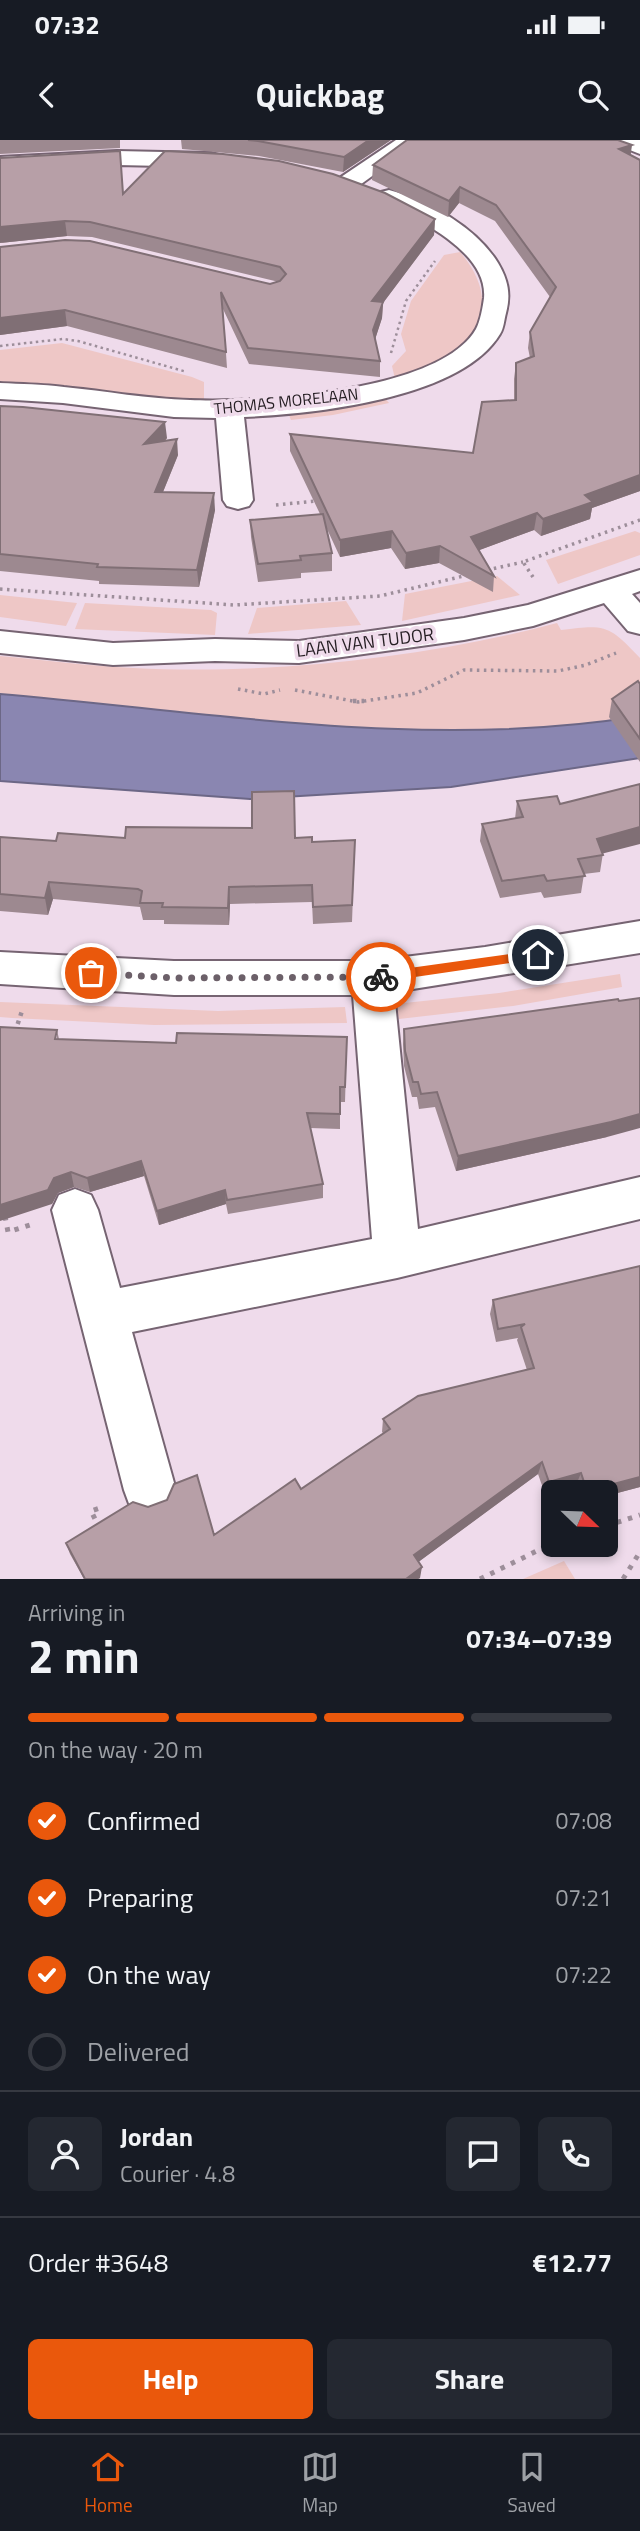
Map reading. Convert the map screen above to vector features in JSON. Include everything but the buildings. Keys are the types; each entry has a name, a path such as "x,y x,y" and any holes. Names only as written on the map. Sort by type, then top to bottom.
{"street":[{"path":"349,183 411,140"},
{"path":"625,140 640,147"},
{"path":"0,163 153,149 235,161"},
{"name":"THOMAS MORELAAN","path":"0,391 220,409 338,400 391,388 434,374 464,358 487,337 495,317 497,294 487,266 442,225 414,208 349,183 321,176"},
{"path":"220,409 251,503"},
{"path":"625,585 632,636"},
{"name":"LAAN VAN TUDOR","path":"0,642 113,654 215,650 299,652 464,629 533,615 625,585"},
{"path":"18,969 174,978 372,978 485,963 640,937"},
{"path":"372,978 397,1256"},
{"path":"102,1315 397,1256 640,1198"},
{"path":"75,1210 150,1490"}],"path":[{"path":"391,388 385,374 406,301 442,251 469,247"},
{"path":"0,346 64,339 78,341 214,380 220,409"},
{"path":"251,503 321,501"},
{"path":"484,571 523,562"},
{"path":"0,589 233,605 380,596 471,574"},
{"path":"215,650 220,671 238,689 264,694 286,688 358,702 417,693 464,670 558,671 586,665 632,636"},
{"path":"12,1044 18,969"},
{"path":"618,1522 640,1515"},
{"path":"480,1579 541,1549"},
{"path":"623,1579 640,1552"}],"shaded area":[{"path":"460,252 475,274 482,298 482,311 473,335 449,358 395,379 392,366 406,351 401,334 411,301 444,255"},
{"path":"62,343 192,377 204,382 204,400 164,400 0,386 0,350"},
{"path":"384,397 389,403 333,415 291,420 288,413"},
{"path":"635,531 640,533 640,555 558,584 546,560"},
{"path":"497,576 520,595 402,621 405,594"},
{"path":"0,595 77,603 66,626 0,617"},
{"path":"346,601 361,625 248,634 257,608"},
{"path":"85,603 211,610 217,613 215,635 75,629"},
{"path":"557,623 561,630 588,627 606,629 621,639 640,658 640,716 561,726 400,730 240,719 0,694 0,656 185,670 293,666 454,646"},
{"path":"0,694 320,725 400,729 480,730 560,726 640,716 640,758 451,787 250,799 0,781"},
{"path":"620,974 622,987 513,1006 399,1019 395,1004 499,993"},
{"path":"0,1002 218,1011 345,1007 347,1023 154,1025 12,1018 0,1017"},
{"path":"564,1561 575,1579 523,1579"}],"way so far":[{"path":"91,973 174,978 381,977"}],"route":[{"path":"381,977 538,955"}]}
